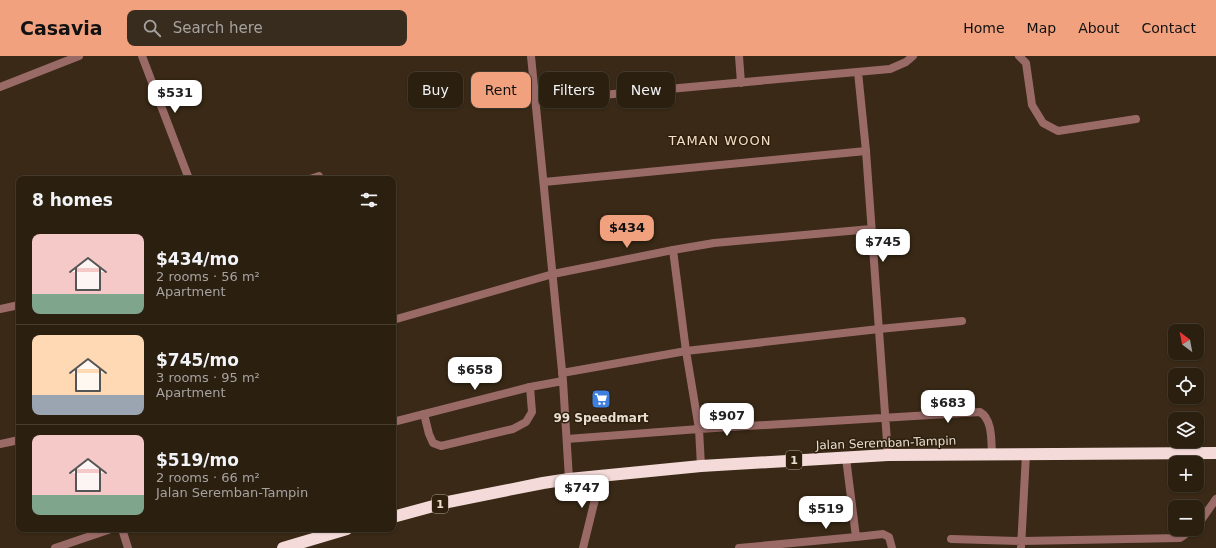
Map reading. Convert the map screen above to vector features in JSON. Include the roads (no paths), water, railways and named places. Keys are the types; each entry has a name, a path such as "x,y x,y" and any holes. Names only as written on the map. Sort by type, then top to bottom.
{"highway":[{"name":"Jalan Seremban-Tampin","path":"396,516 448,502 569,479 701,466 888,455 1216,453"},
{"path":"283,548 336,532"}],"street":[{"path":"0,87 79,56"},
{"path":"142,56 188,176"},
{"path":"531,56 553,274 569,479"},
{"path":"739,56 741,83"},
{"path":"536,101 890,69 906,62 913,56"},
{"path":"1019,56 1026,63 1032,105 1043,123 1058,131 1136,119"},
{"path":"858,72 866,151 870,229 888,455"},
{"path":"544,182 866,151"},
{"path":"396,319 553,274 673,250 714,243 870,229"},
{"path":"673,250 686,351 699,429 701,466"},
{"path":"0,308 16,305"},
{"path":"396,421 530,387 562,377 686,351 962,321"},
{"path":"424,414 433,443 441,446 513,429 526,422 532,412 530,387"},
{"path":"567,439 699,429 980,412 988,421 992,454"},
{"path":"0,444 16,441"},
{"path":"1021,545 1026,454"},
{"path":"846,458 856,537"},
{"path":"583,548 601,476"},
{"path":"1204,516 1216,499"},
{"path":"56,548 102,532"},
{"path":"123,532 128,548"},
{"path":"739,548 882,534 889,538 892,548"},
{"path":"951,539 1021,545 1180,538 1183,536"}],"place":[{"name":"99 Speedmart","path":"601,399"}],"district":[{"name":"TAMAN WOON","path":"720,140"}]}
